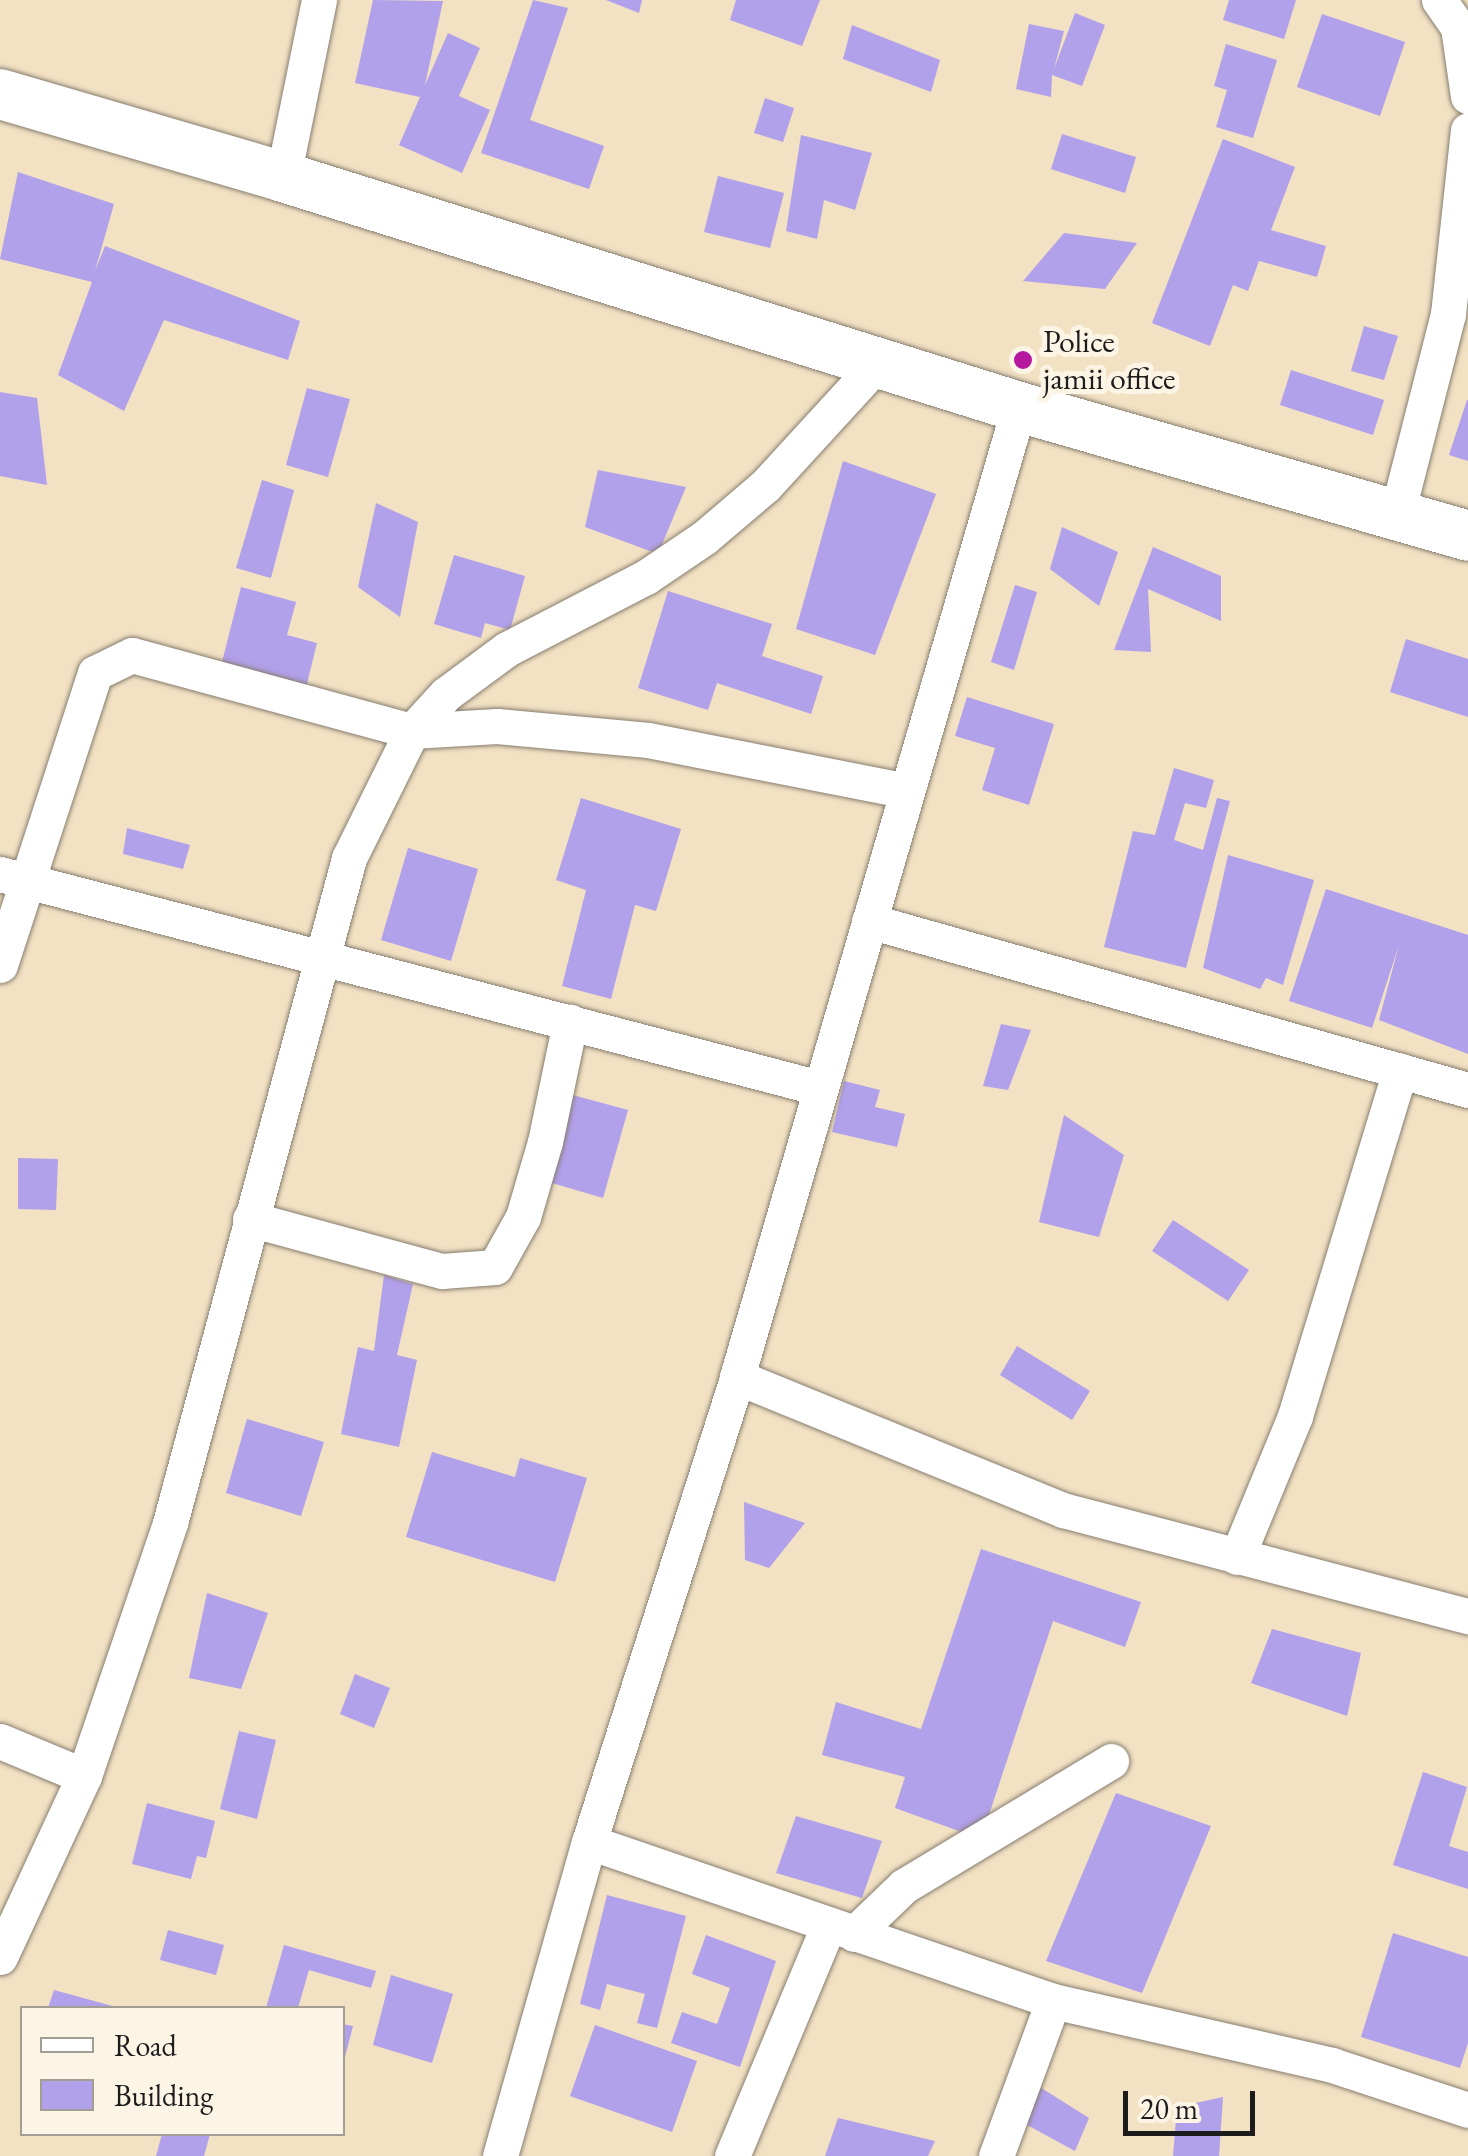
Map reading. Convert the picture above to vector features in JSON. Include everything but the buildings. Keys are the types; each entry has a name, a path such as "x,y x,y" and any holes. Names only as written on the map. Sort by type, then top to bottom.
{"main road":[{"path":"0,94 283,177 1019,407 1468,536"}],"street":[{"path":"283,177 319,0"},
{"path":"1439,0 1458,28 1468,96"},
{"path":"1397,514 1448,314 1468,130"},
{"path":"0,1957 84,1776 170,1524 350,858 412,731 446,694 507,649 646,577 704,537 766,485 877,364"},
{"path":"500,2156 590,1842 737,1377 1019,407"},
{"path":"0,965 13,879 96,673 132,655 412,731 497,726 648,740 908,791"},
{"path":"13,879 820,1088"},
{"path":"869,921 1468,1090"},
{"path":"250,1219 442,1271 494,1267 523,1217 545,1142 570,1022"},
{"path":"1237,1557 1295,1416 1400,1070"},
{"path":"737,1377 1063,1510 1468,1616"},
{"path":"0,1741 84,1776"},
{"path":"732,2156 841,1930 904,1886 1111,1761"},
{"path":"590,1842 1053,2001 1332,2065 1468,2110"},
{"path":"996,2156 1053,2001"}],"place":[{"name":"Police jamii office","path":"1023,360"}]}
